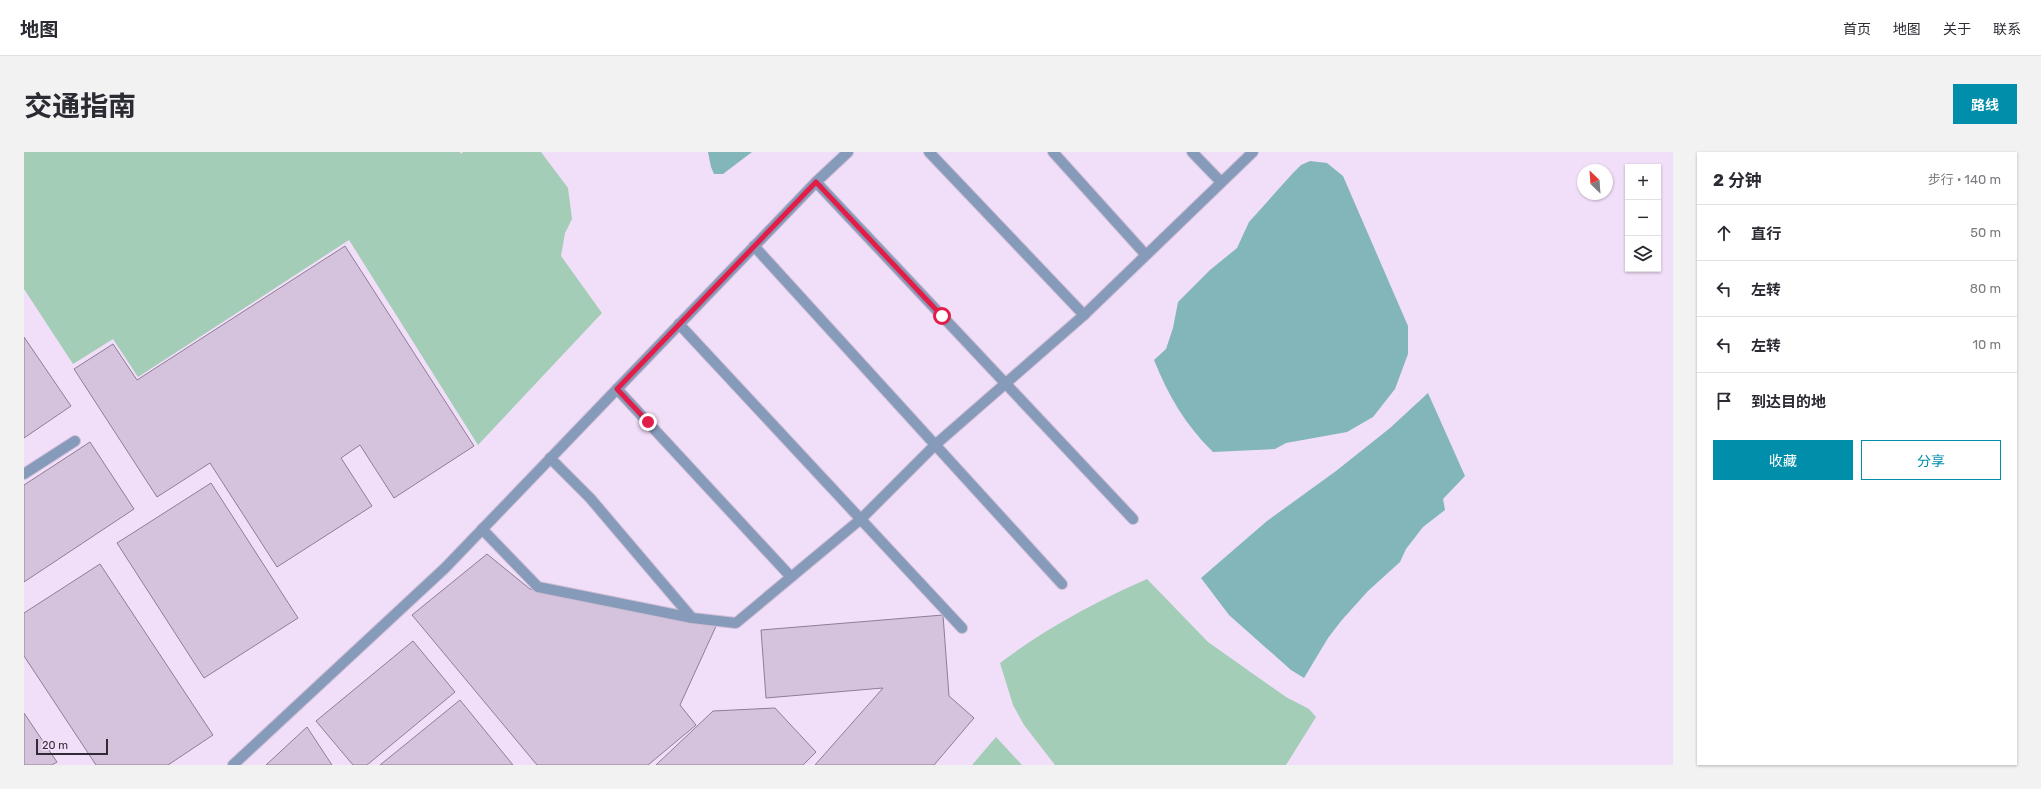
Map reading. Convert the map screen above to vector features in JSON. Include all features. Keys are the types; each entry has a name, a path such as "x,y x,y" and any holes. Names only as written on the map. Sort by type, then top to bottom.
{"street":[{"path":"233,765 445,568 816,182 848,152"},
{"path":"929,152 1084,315"},
{"path":"1053,152 1145,254"},
{"path":"1192,152 1221,182"},
{"path":"482,529 538,587 692,618 736,623 861,519 935,445 1084,315 1145,254 1253,152"},
{"path":"816,182 1133,519"},
{"path":"754,246 1062,584"},
{"path":"679,324 962,628"},
{"path":"617,389 791,577"},
{"path":"24,474 75,440"},
{"path":"550,458 590,498 692,618"}],"shaded area":[{"path":"24,152 460,152 461,154 463,152 541,152 568,188 572,219 565,233 561,256 602,313 478,445 349,240 138,377 113,339 73,364 24,289"},
{"path":"708,152 752,152 723,174 714,174"},
{"path":"1310,161 1327,163 1343,176 1408,326 1408,354 1395,389 1373,417 1347,432 1286,443 1275,449 1213,452 1186,421 1165,385 1154,360 1166,349 1173,328 1178,302 1210,270 1237,248 1249,222 1301,165"},
{"path":"1428,393 1465,476 1443,499 1445,510 1423,527 1406,549 1400,562 1368,591 1341,621 1328,638 1304,678 1291,670 1229,615 1201,578 1267,521 1336,471 1390,428"},
{"path":"1147,579 1208,642 1286,697 1309,709 1316,717 1286,765 1055,765 1024,725 1013,705 1000,663 1071,617 1108,597"},
{"path":"996,737 1022,765 972,765"}],"building":[{"path":"345,246 474,446 394,498 360,445 341,458 372,506 277,567 210,463 157,497 74,369 113,344 137,380"},
{"path":"24,337 71,406 24,438"},
{"path":"90,442 134,509 24,582 24,485"},
{"path":"211,483 298,618 204,678 117,543"},
{"path":"487,554 530,589 717,624 680,705 696,725 648,765 537,765 412,615"},
{"path":"100,564 213,735 168,765 96,765 24,656 24,613"},
{"path":"943,615 949,696 974,718 934,765 815,765 883,688 766,698 761,630"},
{"path":"413,641 455,692 367,765 353,765 316,721"},
{"path":"460,700 513,765 380,765"},
{"path":"775,708 816,752 803,765 656,765 713,711"},
{"path":"24,713 57,762 52,765 24,765"},
{"path":"307,727 332,765 266,765"}],"route":[{"path":"648,422 617,389 816,182 942,316"}]}
